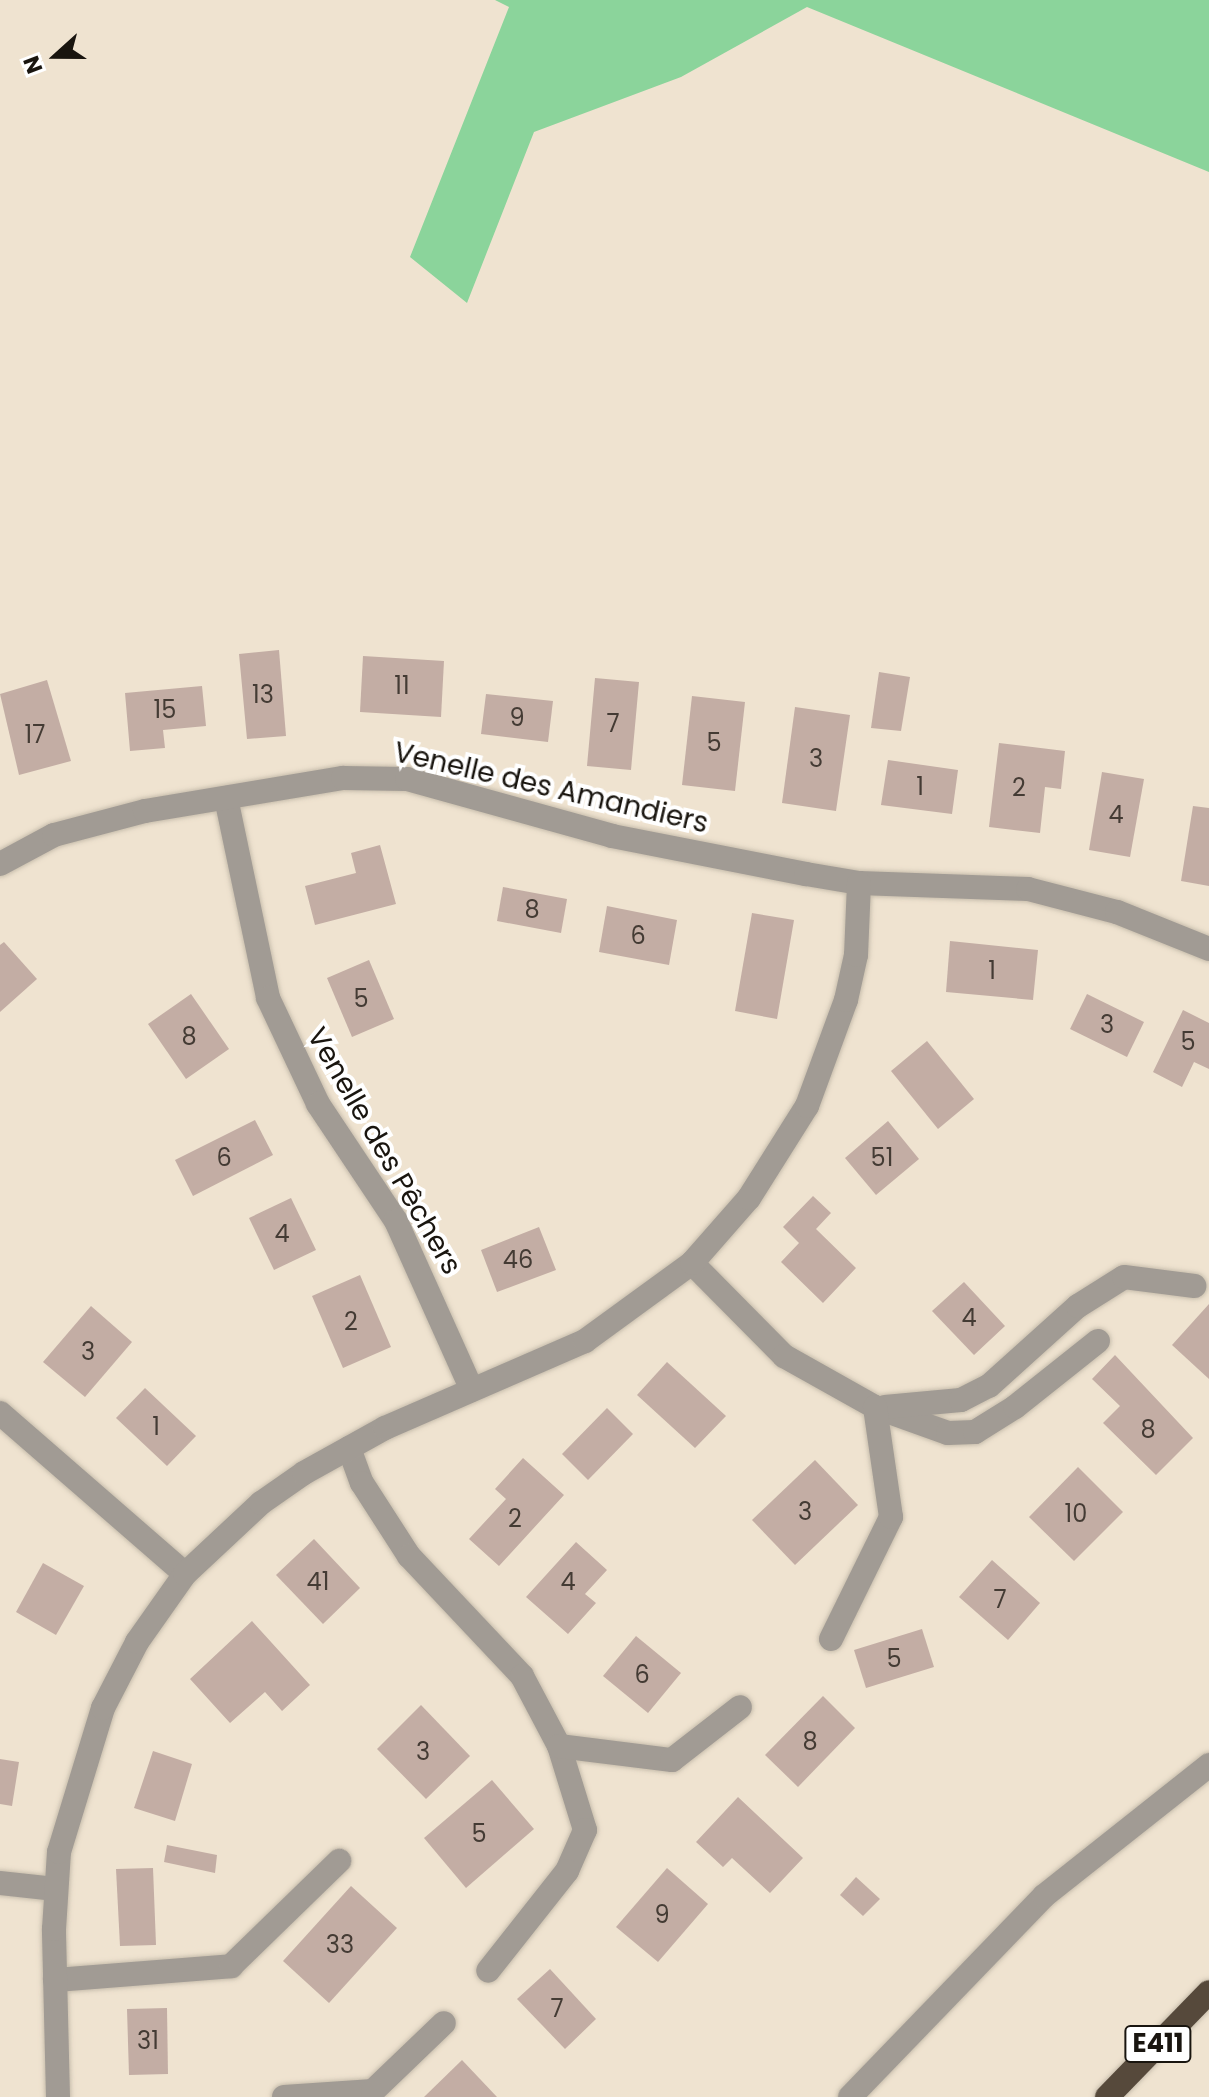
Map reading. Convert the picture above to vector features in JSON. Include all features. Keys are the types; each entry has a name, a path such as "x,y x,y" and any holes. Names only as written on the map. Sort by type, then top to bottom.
{"highway":[{"name":"E411","path":"1107,2097 1209,1992"}],"street":[{"name":"Venelle des Amandiers","path":"0,864 24,848 94,822 343,778 407,779 612,836 859,883 1028,889 1117,912 1209,949"},
{"name":"Venelle des Pêchers","path":"226,798 255,950 273,1011 318,1104 396,1221 472,1390"},
{"path":"58,2097 55,1889 72,1797 103,1708 137,1642 185,1574 261,1503 349,1448 585,1341 692,1263 749,1198 807,1106 846,1000 856,955 859,883"},
{"path":"692,1263 784,1356 875,1407 948,1433 975,1432 1015,1407 1098,1341"},
{"path":"875,1407 961,1400 989,1386 1078,1306 1124,1277 1194,1286"},
{"path":"831,1639 891,1517 875,1407"},
{"path":"0,1413 185,1574"},
{"path":"349,1448 362,1483 409,1556 522,1676 559,1746 585,1830 567,1871 488,1971"},
{"path":"559,1746 672,1760 740,1707"},
{"path":"850,2097 1044,1896 1209,1765"},
{"path":"55,1980 231,1966 339,1861"},
{"path":"0,1883 55,1889"},
{"path":"284,2097 373,2091 444,2023"}],"green space":[{"path":"495,0 1209,0 1209,172 807,7 681,77 534,132 467,303 410,257 509,7"}],"building":[{"path":"279,650 286,736 247,739 239,654"},
{"path":"363,656 444,661 441,717 360,712"},
{"path":"879,672 910,677 901,731 871,728"},
{"path":"595,678 639,682 631,770 587,766"},
{"path":"47,680 71,761 19,775 0,694"},
{"path":"202,686 206,726 163,730 165,748 130,751 125,693"},
{"path":"486,694 553,701 548,742 481,734"},
{"path":"692,696 745,702 735,791 682,785"},
{"path":"795,707 850,715 836,811 782,803"},
{"path":"999,743 1065,751 1061,789 1045,787 1040,833 989,827"},
{"path":"888,760 958,770 952,814 881,805"},
{"path":"1102,772 1144,779 1130,857 1089,850"},
{"path":"1193,806 1209,808 1209,886 1181,881"},
{"path":"380,845 396,904 315,925 305,886 356,873 351,853"},
{"path":"503,887 567,899 561,933 497,921"},
{"path":"607,906 677,920 669,965 599,952"},
{"path":"752,913 794,920 777,1019 735,1011"},
{"path":"950,941 1038,950 1033,1000 946,992"},
{"path":"4,942 37,979 0,1012 0,945"},
{"path":"369,960 394,1019 352,1037 327,978"},
{"path":"191,994 229,1049 186,1079 148,1024"},
{"path":"1087,994 1144,1022 1127,1057 1070,1029"},
{"path":"1183,1010 1209,1023 1209,1069 1194,1062 1182,1087 1153,1072"},
{"path":"927,1041 974,1099 938,1129 891,1071"},
{"path":"255,1120 273,1155 193,1196 175,1160"},
{"path":"888,1121 919,1159 876,1195 845,1158"},
{"path":"813,1196 831,1213 816,1229 856,1268 823,1303 781,1262 799,1243 783,1227"},
{"path":"291,1198 316,1250 274,1270 249,1218"},
{"path":"539,1227 556,1270 497,1292 481,1250"},
{"path":"360,1275 391,1347 343,1368 312,1296"},
{"path":"964,1282 1005,1326 974,1355 932,1311"},
{"path":"1209,1304 1209,1379 1172,1345"},
{"path":"91,1306 132,1342 85,1397 43,1362"},
{"path":"1115,1355 1193,1438 1156,1475 1103,1423 1120,1406 1092,1379"},
{"path":"667,1362 726,1416 695,1448 637,1395"},
{"path":"145,1388 196,1436 167,1466 116,1418"},
{"path":"607,1408 633,1434 588,1480 562,1454"},
{"path":"523,1458 564,1495 499,1566 469,1539 506,1499 495,1489"},
{"path":"815,1460 858,1505 795,1565 752,1520"},
{"path":"1078,1467 1123,1512 1074,1561 1029,1517"},
{"path":"314,1539 360,1588 323,1624 276,1575"},
{"path":"576,1542 607,1570 585,1594 596,1603 568,1634 526,1597"},
{"path":"992,1560 1040,1603 1008,1640 959,1597"},
{"path":"43,1563 84,1586 56,1635 16,1612"},
{"path":"252,1621 310,1685 282,1711 265,1692 230,1723 190,1679"},
{"path":"922,1629 934,1667 866,1688 854,1650"},
{"path":"636,1636 681,1673 648,1713 603,1676"},
{"path":"823,1696 855,1728 798,1787 765,1755"},
{"path":"421,1705 470,1756 426,1799 377,1749"},
{"path":"153,1751 192,1764 175,1821 134,1808"},
{"path":"0,1759 19,1762 12,1806 0,1804"},
{"path":"492,1780 534,1829 466,1888 424,1838"},
{"path":"738,1797 803,1858 770,1893 732,1858 723,1867 696,1842"},
{"path":"167,1845 217,1855 215,1873 164,1862"},
{"path":"153,1868 156,1945 120,1946 116,1869"},
{"path":"667,1868 708,1904 658,1962 616,1927"},
{"path":"856,1877 880,1899 863,1916 840,1895"},
{"path":"351,1886 397,1928 329,2003 283,1961"},
{"path":"550,1969 596,2019 565,2049 517,1999"},
{"path":"167,2008 168,2074 129,2075 127,2009"},
{"path":"462,2060 497,2097 424,2097"}]}
